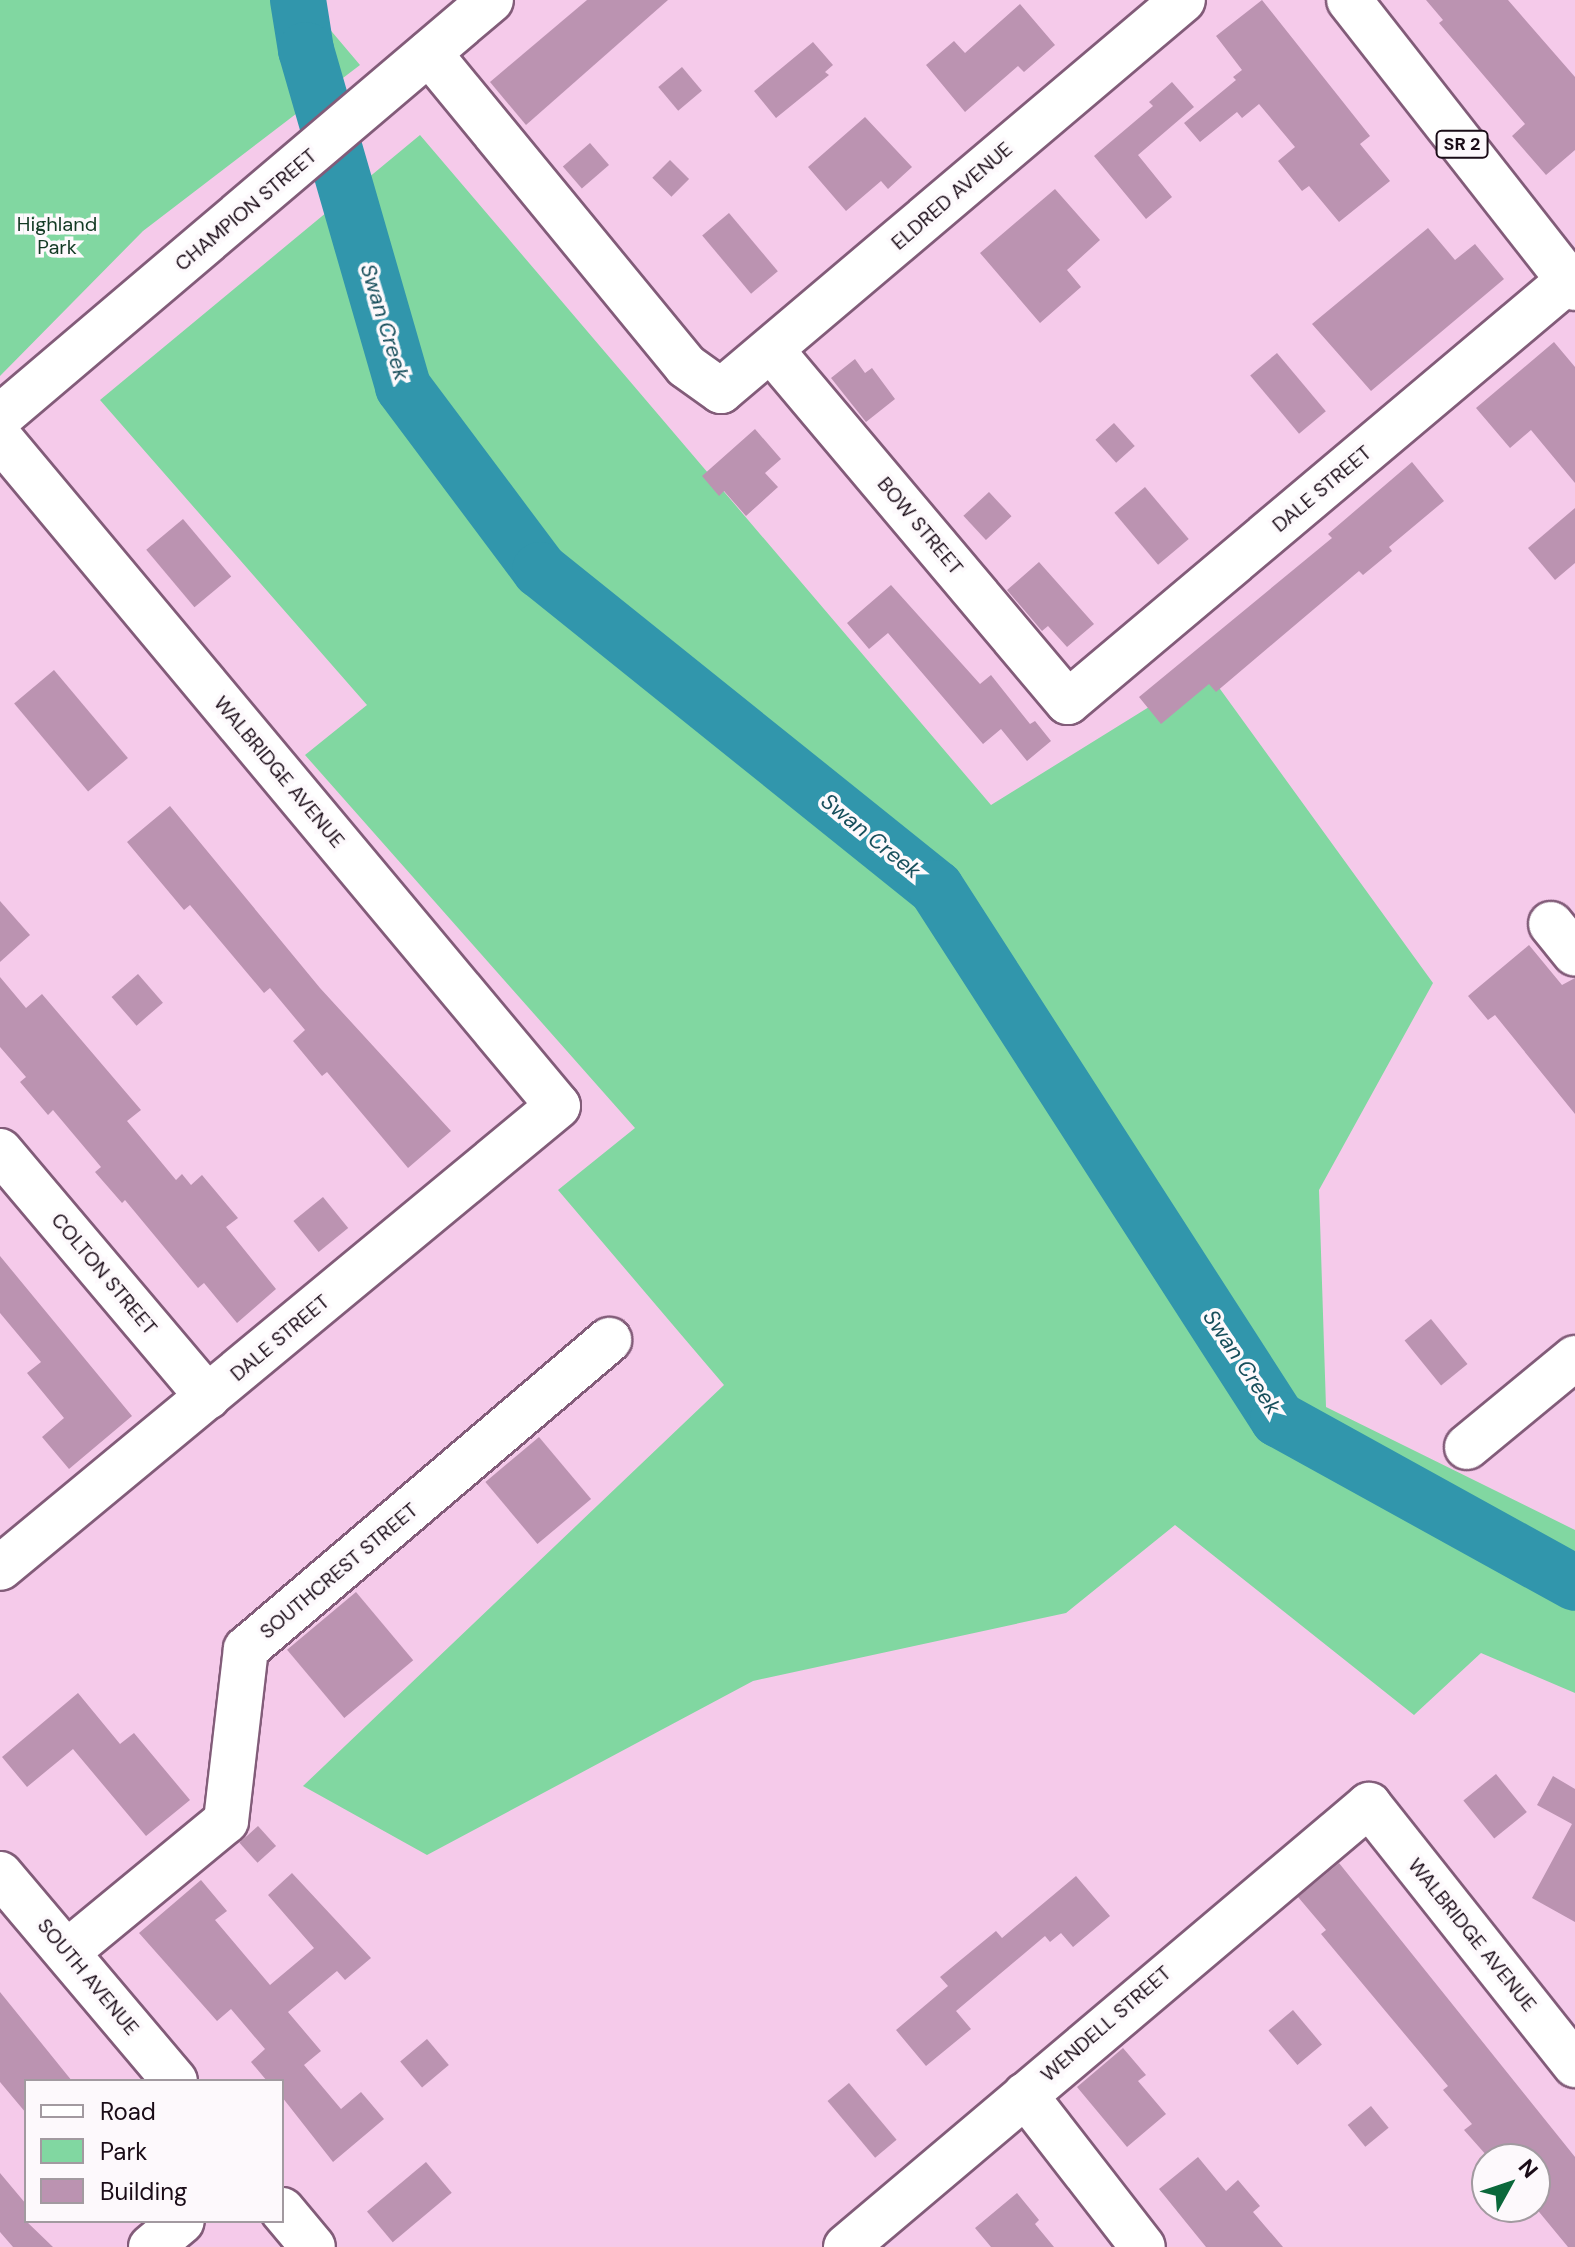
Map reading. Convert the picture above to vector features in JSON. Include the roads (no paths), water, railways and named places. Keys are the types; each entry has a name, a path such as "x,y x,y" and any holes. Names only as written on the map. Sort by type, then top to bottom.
{"street":[{"name":"CHAMPION STREET","path":"0,417 491,0"},
{"name":"ELDRED AVENUE","path":"429,53 686,366 721,391 772,351 1183,0"},
{"name":"SR 2","path":"1349,0 1573,281"},
{"name":"DALE STREET","path":"1068,702 1573,281"},
{"name":"BOW STREET","path":"772,351 1068,702"},
{"name":"WALBRIDGE AVENUE","path":"0,438 558,1106"},
{"name":"DALE STREET","path":"0,1568 558,1106"},
{"name":"COLTON STREET","path":"0,1151 208,1397"},
{"name":"SOUTHCREST STREET","path":"67,1952 226,1821 246,1649 609,1340"},
{"path":"1467,1447 1575,1358"},
{"name":"WALBRIDGE AVENUE","path":"1369,1805 1561,2029 1575,2065"},
{"name":"WENDELL STREET","path":"846,2247 1369,1805"},
{"name":"SOUTH AVENUE","path":"0,1874 173,2079"},
{"path":"1025,2095 1143,2247"},
{"path":"284,2212 313,2247"},
{"path":"151,2247 180,2223"}],"waterway":[{"name":"Swan Creek","path":"298,0 306,50 403,387 540,570 936,888 1278,1419 1575,1583"}],"park label":[{"name":"Highland Park","path":"57,236"}]}
